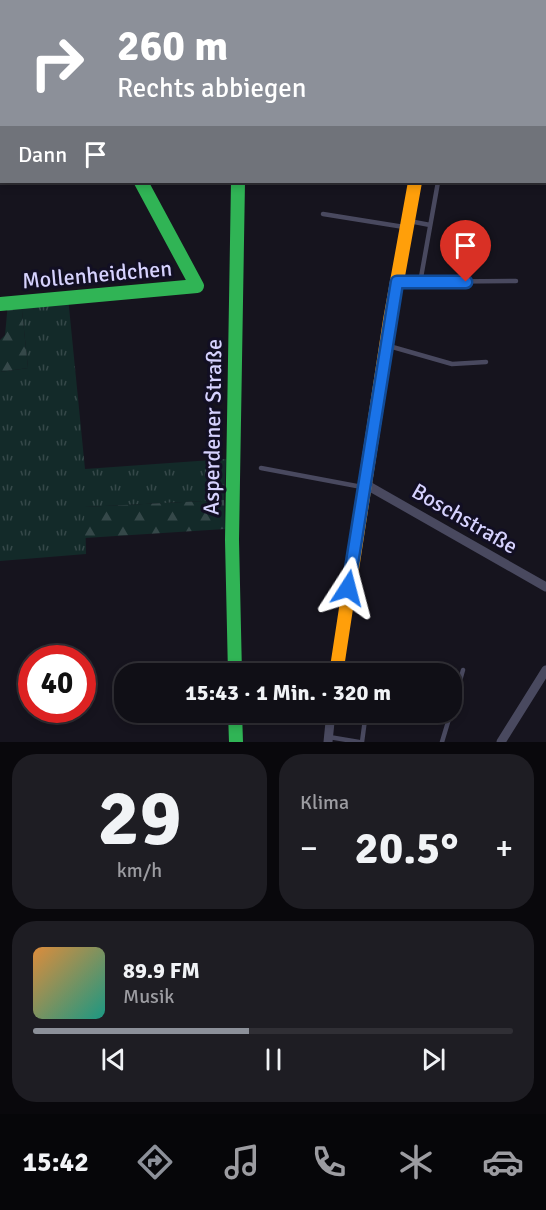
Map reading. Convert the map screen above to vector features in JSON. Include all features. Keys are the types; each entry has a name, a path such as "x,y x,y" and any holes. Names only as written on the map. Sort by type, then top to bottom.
{"street":[{"name":"Mollenheidchen","path":"0,304 197,286 142,183"},
{"name":"Asperdener Straße","path":"235,663 233,374 238,183"},
{"path":"338,663 386,345 416,183"},
{"name":"Boschstraße","path":"365,485 546,587"},
{"path":"501,742 546,670"},
{"path":"236,723 236,742"},
{"path":"328,740 330,723"}],"lane":[{"path":"420,283 438,183"},
{"path":"323,214 430,225"},
{"path":"397,282 516,281"},
{"path":"386,345 452,364 486,362"},
{"path":"261,468 365,485"},
{"path":"328,740 361,742 364,723"},
{"path":"442,742 448,723"}],"green space":[{"path":"68,297 85,469 226,459 224,500 85,507 86,554 0,561 0,372 28,368 21,301"},
{"path":"21,301 28,368 0,372 0,340 5,335 8,303"},
{"path":"224,500 225,529 85,538 84,507"}],"traffic: fast":[{"path":"0,304 197,286 142,183"},
{"path":"235,663 232,540 238,183"},
{"path":"235,723 236,742"}],"traffic: slow":[{"path":"338,663 390,320 415,183"}],"route":[{"path":"348,588 397,282 466,282"}]}
